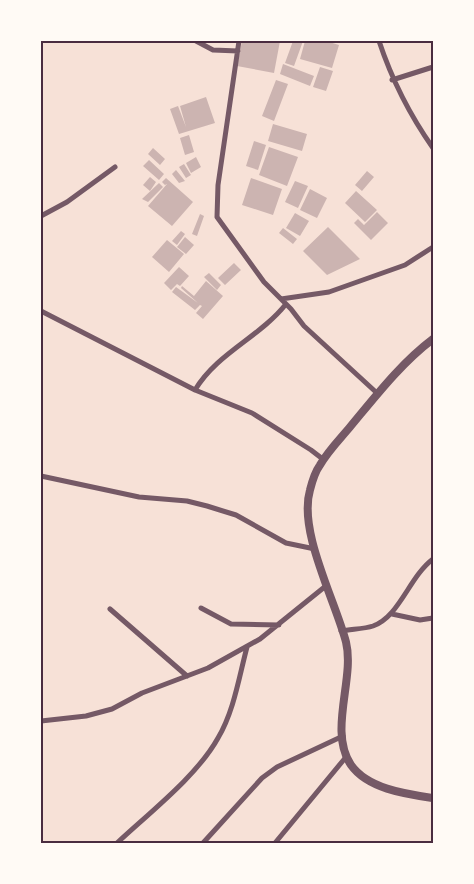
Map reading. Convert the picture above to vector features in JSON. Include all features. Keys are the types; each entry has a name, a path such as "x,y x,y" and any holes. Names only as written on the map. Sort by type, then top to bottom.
{"street":[{"path":"196,41 213,50 238,51"},
{"path":"239,41 218,185 217,217 264,282 304,326 378,394"},
{"path":"379,41 392,80 416,124 433,148"},
{"path":"392,80 433,67"},
{"path":"41,216 67,202 115,167"},
{"path":"281,299 329,292 405,265 433,247"},
{"path":"195,390 204,374 274,319 286,304"},
{"path":"41,311 195,390 252,414 324,460"},
{"path":"433,339 378,394 324,460 314,478 308,499 307,511 315,549 346,643 347,667 343,704 342,746 346,757 357,772 381,786 433,798"},
{"path":"41,476 139,497 187,501 207,506 236,516 286,543 315,549"},
{"path":"342,631 373,626 392,614 407,588 433,559"},
{"path":"41,721 86,716 112,709 142,693 208,668 247,647 327,585"},
{"path":"200,608 231,624 279,624"},
{"path":"110,609 187,676"},
{"path":"392,614 420,620 433,618"},
{"path":"117,843 206,759 219,737 232,705 247,647"},
{"path":"203,843 262,778 277,767 343,736"},
{"path":"276,843 346,757"}],"building":[{"path":"242,41 280,41 274,73 237,66"},
{"path":"293,41 303,41 294,66 285,63"},
{"path":"305,41 326,41 339,45 332,68 300,59"},
{"path":"283,64 314,76 310,86 280,74"},
{"path":"320,67 333,71 326,91 313,87"},
{"path":"276,80 288,84 274,121 262,116"},
{"path":"206,97 215,123 179,134 170,109 178,106 186,127 180,106"},
{"path":"273,124 307,134 302,151 268,141"},
{"path":"189,135 194,152 185,155 180,138"},
{"path":"254,141 266,145 258,170 246,166"},
{"path":"269,147 298,157 287,186 259,175"},
{"path":"153,148 165,159 160,165 148,154"},
{"path":"196,157 201,167 191,173 186,163"},
{"path":"149,160 164,174 159,180 143,166"},
{"path":"184,164 191,175 186,178 179,167"},
{"path":"176,170 185,181 179,183 172,174"},
{"path":"367,171 374,177 362,191 355,185"},
{"path":"150,177 156,182 150,191 143,185"},
{"path":"166,178 193,202 172,226 148,206 167,184 165,185 162,182"},
{"path":"251,178 282,189 273,215 242,205"},
{"path":"295,181 308,186 298,208 285,202"},
{"path":"159,183 163,187 148,202 142,199"},
{"path":"310,189 327,198 317,218 300,210"},
{"path":"356,191 377,210 365,222 345,203"},
{"path":"377,212 388,223 371,240 354,223 358,219 364,225"},
{"path":"295,213 309,221 300,236 286,228"},
{"path":"200,214 204,216 197,236 192,234"},
{"path":"328,227 360,259 327,275 303,251"},
{"path":"283,228 297,239 293,244 279,233"},
{"path":"181,231 185,234 177,245 172,241"},
{"path":"185,237 194,245 186,254 177,247"},
{"path":"167,240 184,254 169,272 152,257"},
{"path":"234,263 241,270 225,285 218,278"},
{"path":"179,267 189,276 180,286 177,284 171,290 164,283"},
{"path":"209,273 221,285 217,290 204,277"},
{"path":"206,281 223,296 203,319 196,313 202,306 200,305 195,310 172,292 176,287 198,303 181,288 182,286 194,296"}]}
